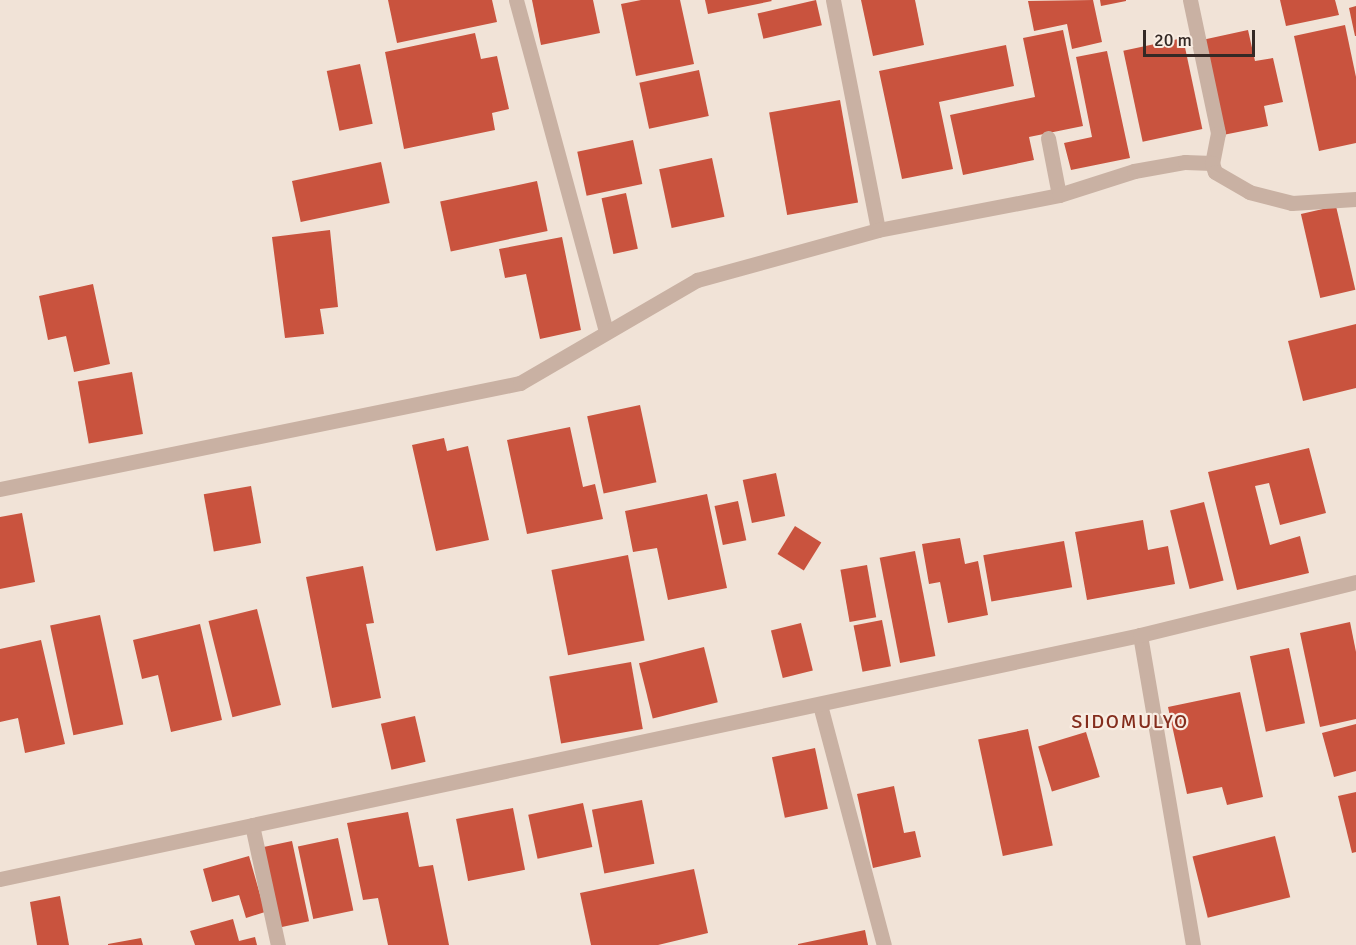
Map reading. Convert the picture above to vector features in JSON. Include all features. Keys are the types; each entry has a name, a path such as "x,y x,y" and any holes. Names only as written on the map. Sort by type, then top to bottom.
{"street":[{"path":"516,0 606,332"},
{"path":"833,0 878,230"},
{"path":"1190,0 1218,133 1212,163 1215,172 1249,192 1292,203 1356,199"},
{"path":"1048,138 1059,195"},
{"path":"0,489 520,383 697,280 878,230 1059,195 1134,171 1185,162 1212,163"},
{"path":"0,879 1140,635 1356,582"},
{"path":"1140,635 1193,945"},
{"path":"820,705 884,945"},
{"path":"252,825 278,945"}],"building":[{"path":"388,0 492,0 497,22 397,43"},
{"path":"532,0 593,0 600,33 541,45"},
{"path":"641,0 680,0 694,64 636,76 621,4"},
{"path":"705,0 771,0 772,1 708,14"},
{"path":"816,0 822,25 763,39 758,13"},
{"path":"861,0 915,0 924,45 873,56"},
{"path":"1093,0 1102,42 1072,49 1067,24 1034,31 1028,1"},
{"path":"1100,0 1126,0 1126,1 1101,6"},
{"path":"1280,0 1335,0 1339,15 1286,26"},
{"path":"1356,6 1356,36 1355,36 1349,8"},
{"path":"1345,25 1356,77 1356,143 1319,151 1294,36"},
{"path":"1063,30 1083,126 1029,137 1034,160 963,175 950,115 1035,97 1023,38"},
{"path":"1248,30 1255,61 1273,58 1283,102 1264,106 1268,126 1223,135 1202,40"},
{"path":"475,33 481,59 497,56 509,109 492,113 495,130 404,149 385,52"},
{"path":"1183,38 1202,129 1143,142 1123,51"},
{"path":"1006,45 1014,86 939,102 953,169 902,179 879,71"},
{"path":"1107,51 1130,158 1071,170 1064,143 1092,137 1076,57"},
{"path":"360,64 373,124 339,131 327,71"},
{"path":"699,70 709,116 649,129 639,83"},
{"path":"840,100 858,202 787,215 769,113"},
{"path":"633,140 642,184 587,196 577,152"},
{"path":"712,158 724,217 672,228 659,169"},
{"path":"381,162 390,203 301,222 292,181"},
{"path":"537,181 548,231 451,251 440,202"},
{"path":"626,193 638,249 613,254 602,198"},
{"path":"1336,206 1355,290 1320,298 1301,214"},
{"path":"330,230 338,307 320,309 324,334 285,338 272,237"},
{"path":"562,237 581,330 540,339 526,274 505,278 499,249"},
{"path":"93,284 110,364 74,372 66,336 48,340 39,296"},
{"path":"1356,324 1356,388 1303,401 1288,341"},
{"path":"132,372 143,434 89,444 78,382"},
{"path":"640,405 656,482 604,494 587,416"},
{"path":"570,427 583,487 595,484 603,519 527,534 507,440"},
{"path":"444,438 447,451 468,446 489,540 436,551 412,445"},
{"path":"1309,448 1326,513 1280,525 1269,483 1255,486 1270,545 1300,536 1309,573 1237,590 1208,472"},
{"path":"776,473 785,516 752,523 743,480"},
{"path":"251,486 261,543 214,551 204,494"},
{"path":"707,494 727,588 668,600 657,548 633,552 625,511"},
{"path":"738,501 746,540 723,545 715,506"},
{"path":"1204,502 1224,581 1190,589 1170,510"},
{"path":"22,513 35,582 0,589 0,517"},
{"path":"1143,520 1148,550 1168,546 1175,584 1087,600 1075,532"},
{"path":"795,526 821,542 804,570 778,554"},
{"path":"960,538 965,564 978,561 988,615 948,623 940,582 929,584 922,544"},
{"path":"1064,541 1072,587 991,602 983,555"},
{"path":"915,551 935,656 900,663 880,558"},
{"path":"628,555 645,640 568,655 551,570"},
{"path":"867,565 876,617 850,622 840,570"},
{"path":"363,566 374,623 366,624 381,698 332,708 306,577"},
{"path":"257,609 281,705 232,717 208,621"},
{"path":"100,615 123,725 73,735 50,626"},
{"path":"882,620 891,666 863,672 854,626"},
{"path":"1350,622 1356,652 1356,719 1320,727 1300,633"},
{"path":"801,623 813,671 783,678 771,630"},
{"path":"200,624 222,720 171,732 158,675 142,679 133,640"},
{"path":"41,640 65,744 25,753 18,718 0,722 0,649"},
{"path":"704,647 718,702 653,719 639,663"},
{"path":"1289,648 1305,723 1266,732 1250,656"},
{"path":"631,662 643,729 561,743 549,676"},
{"path":"1240,692 1263,797 1227,805 1222,787 1187,794 1168,707"},
{"path":"415,716 426,762 391,770 381,724"},
{"path":"1356,724 1356,771 1334,777 1322,733"},
{"path":"1028,729 1053,845 1003,856 978,740"},
{"path":"1086,732 1100,777 1052,792 1038,747"},
{"path":"815,748 828,809 785,818 772,757"},
{"path":"894,786 904,833 915,831 921,857 873,868 857,794"},
{"path":"1356,792 1356,852 1352,853 1338,796"},
{"path":"642,800 654,864 604,874 592,810"},
{"path":"583,803 592,847 538,859 528,815"},
{"path":"513,808 525,870 468,881 456,819"},
{"path":"408,812 419,867 433,865 449,945 388,945 378,898 363,900 347,823"},
{"path":"1275,836 1290,897 1208,918 1193,857"},
{"path":"338,838 353,910 313,919 298,847"},
{"path":"292,841 309,921 281,927 264,847"},
{"path":"249,856 265,912 246,918 239,895 212,902 203,869"},
{"path":"694,869 708,933 658,945 591,945 580,893"},
{"path":"60,896 69,945 37,945 30,902"},
{"path":"233,919 239,941 255,937 257,945 195,945 190,931"},
{"path":"865,930 868,945 798,945 798,944"},
{"path":"141,938 143,945 108,945 108,944"}],"district":[{"name":"SIDOMULYO","path":"1130,721"}]}
